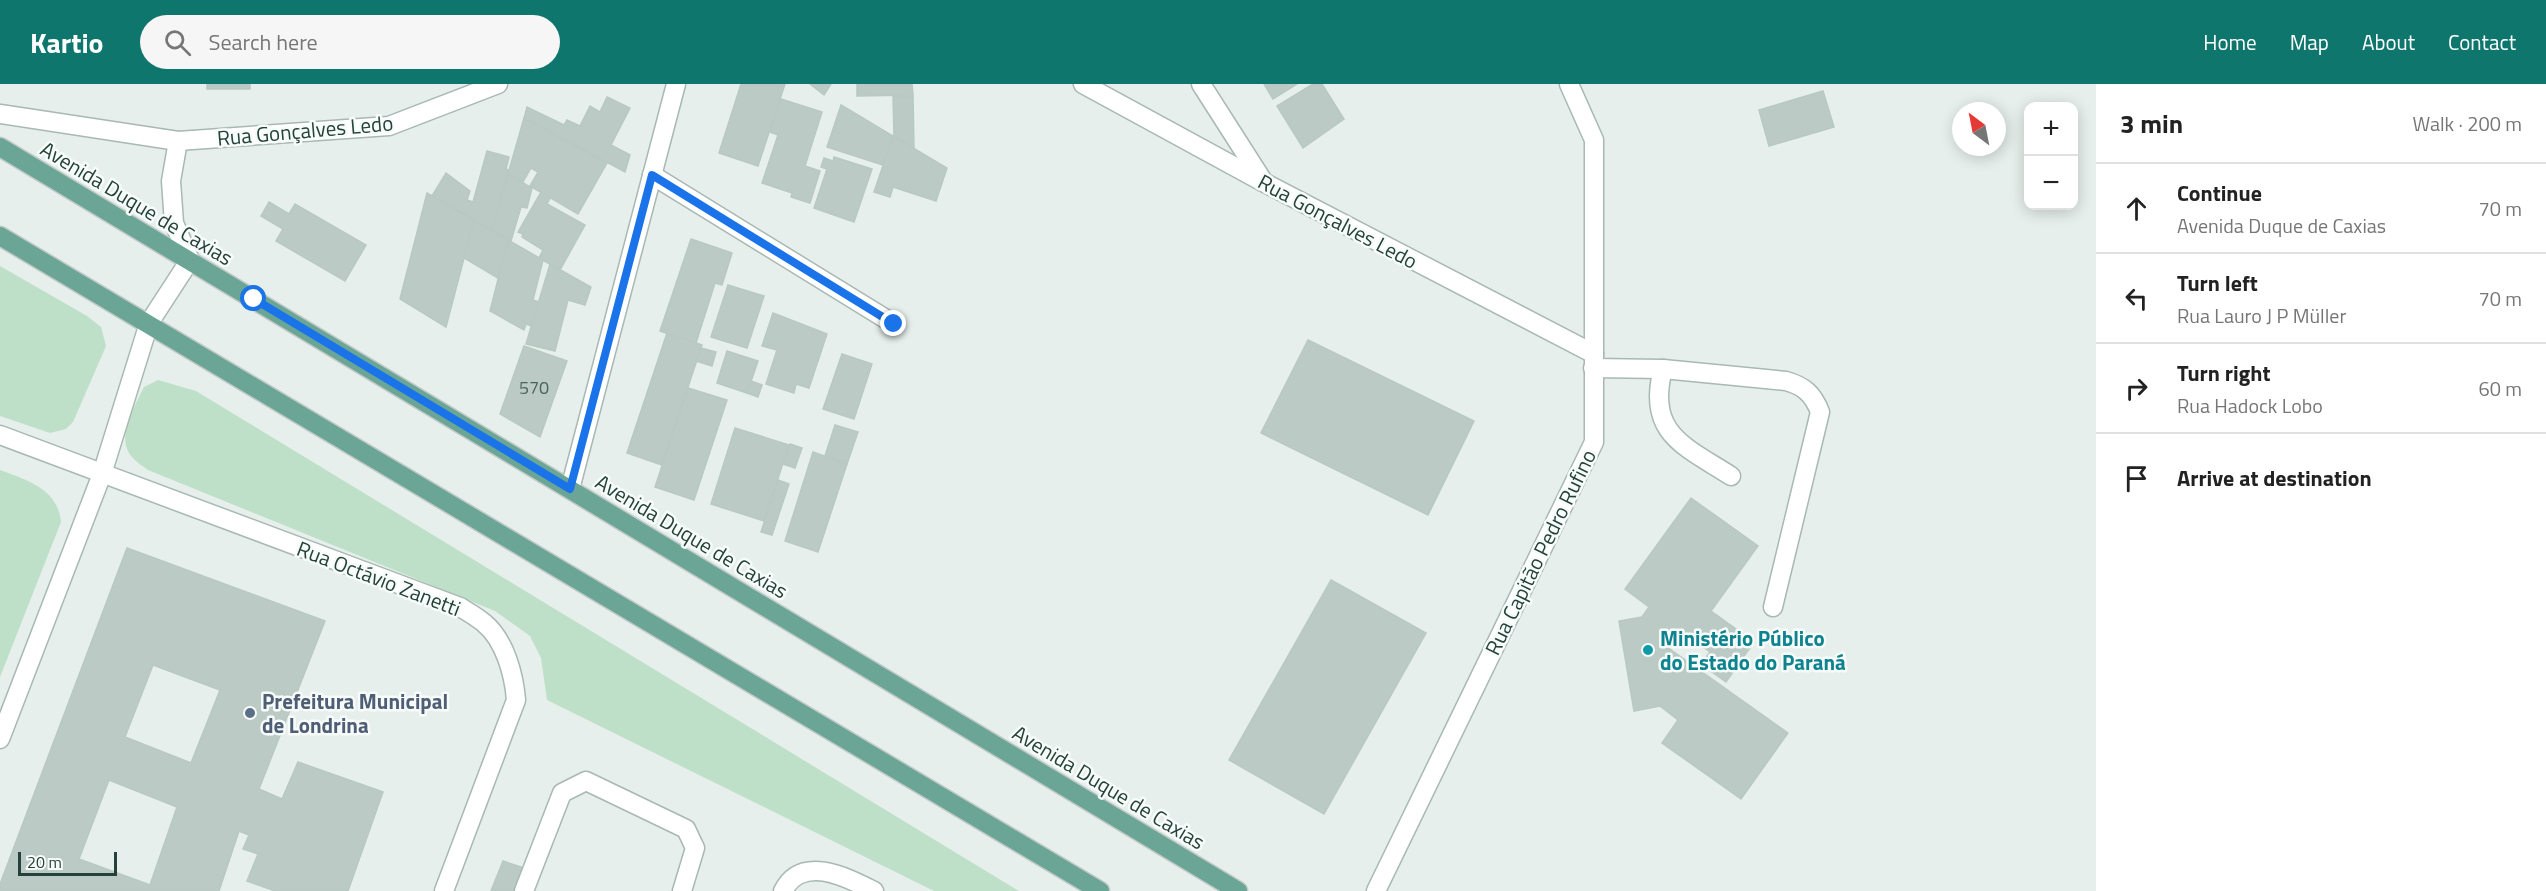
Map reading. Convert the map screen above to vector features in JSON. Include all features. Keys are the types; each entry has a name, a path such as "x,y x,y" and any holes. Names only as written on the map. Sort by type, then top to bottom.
{"main road":[{"name":"Avenida Duque de Caxias","path":"0,147 1238,891"},
{"path":"0,236 1100,891"}],"street":[{"name":"Rua Gonçalves Ledo","path":"0,114 178,141 389,126 498,84"},
{"path":"570,489 676,84"},
{"path":"1201,84 1263,182"},
{"name":"Rua Capitão Pedro Rufino","path":"1376,891 1594,442 1594,140 1569,84"},
{"name":"Rua Gonçalves Ledo","path":"1090,86 1594,361"},
{"path":"0,739 102,474 149,323 190,260 174,223 171,181 178,141"},
{"path":"652,175 894,324"},
{"path":"1594,361 1786,381 1798,384 1815,399 1820,412 1773,607"},
{"path":"1663,369 1658,387 1659,410 1663,425 1683,445 1731,476"},
{"name":"Rua Octávio Zanetti","path":"0,435 460,607 486,624 507,657 515,682 516,700 444,891"},
{"path":"524,891 562,793 586,781 686,829 695,848 682,891"},
{"path":"783,891 799,873 814,869 854,881 874,891"}],"green space":[{"path":"0,266 87,316 101,327 106,346 73,422 66,429 50,433 0,416"},
{"path":"158,380 196,391 1019,891 934,891 547,700 541,658 530,636 495,611 148,470 135,460 128,450 125,442 126,432 128,422 144,387"},
{"path":"0,470 40,487 54,501 61,522 0,677"}],"building":[{"path":"207,84 250,84 250,89 207,89"},
{"path":"741,84 785,84 758,166 719,153"},
{"path":"810,84 831,84 824,95"},
{"path":"857,84 912,84 913,95 857,96"},
{"path":"1264,84 1297,84 1273,99"},
{"path":"1313,84 1322,84 1344,119 1303,148 1277,106"},
{"path":"1823,91 1834,127 1769,146 1759,110"},
{"path":"893,96 913,96 914,148 894,137"},
{"path":"607,97 630,108 611,145 630,155 625,172 524,118 527,107 564,125 567,120 580,126 590,106 600,112"},
{"path":"781,99 822,112 805,166 820,171 810,203 791,197 792,193 762,183 778,135 770,132"},
{"path":"841,105 893,136 883,165 827,147"},
{"path":"524,118 607,163 578,214 530,186 538,172 531,168 523,182 508,174"},
{"path":"893,136 947,168 936,201 893,187 890,197 874,192"},
{"path":"487,151 509,157 506,169 509,170 492,230 432,196 446,173 470,191 467,200 473,202"},
{"path":"834,157 872,169 854,222 814,208 827,169 821,167 824,158 833,161"},
{"path":"508,174 532,188 527,208 521,207 511,241 492,230"},
{"path":"541,192 550,198 547,204 585,225 560,270 539,258 543,250 518,232"},
{"path":"427,193 474,220 446,327 400,299"},
{"path":"269,202 289,214 295,204 366,245 345,281 276,241 283,229 261,216"},
{"path":"474,220 508,240 498,278 464,258"},
{"path":"691,239 732,253 722,285 715,283 696,343 660,331"},
{"path":"508,240 543,260 533,300 539,302 532,326 526,324 524,330 490,311"},
{"path":"550,264 591,287 585,305 568,300 555,351 526,344"},
{"path":"728,285 764,296 747,348 711,337"},
{"path":"773,313 827,334 809,388 796,384 794,393 766,384 777,350 762,346"},
{"path":"667,333 702,345 662,465 627,453"},
{"path":"1308,340 1474,421 1428,515 1261,433"},
{"path":"524,346 567,361 540,437 500,414"},
{"path":"701,348 716,352 712,366 696,361"},
{"path":"727,351 758,361 747,393 717,383"},
{"path":"842,354 872,364 854,419 823,409"},
{"path":"751,381 762,385 758,397 747,393"},
{"path":"688,388 727,400 694,500 655,487"},
{"path":"835,425 858,432 847,464 825,456"},
{"path":"735,428 789,445 764,521 711,504"},
{"path":"790,444 802,448 795,468 783,464"},
{"path":"813,452 847,464 818,552 785,541"},
{"path":"778,480 789,484 772,535 761,532"},
{"name":"Ministério Público do Estado do Paraná","path":"1691,498 1758,546 1711,611 1754,642 1726,682 1701,664 1710,652 1679,630 1667,647 1788,733 1741,799 1662,743 1678,720 1660,706 1634,711 1619,621 1642,617 1649,607 1625,589"},
{"name":"Prefeitura Municipal de Londrina","path":"127,548 325,621 259,789 282,799 298,762 383,792 348,891 275,891 247,881 258,854 243,849 249,835 239,831 219,891 0,891 0,884","holes":["153,665 220,690 191,763 125,737","109,780 177,807 150,885 79,859"]},
{"path":"1331,580 1426,633 1324,814 1229,760"},
{"path":"503,861 524,868 515,891 491,891"}],"place":[{"name":"Ministério Público do Estado do Paraná","path":"1648,650"},
{"name":"Prefeitura Municipal de Londrina","path":"250,713"}],"route":[{"path":"254,299 570,489 652,175 894,324"}]}
